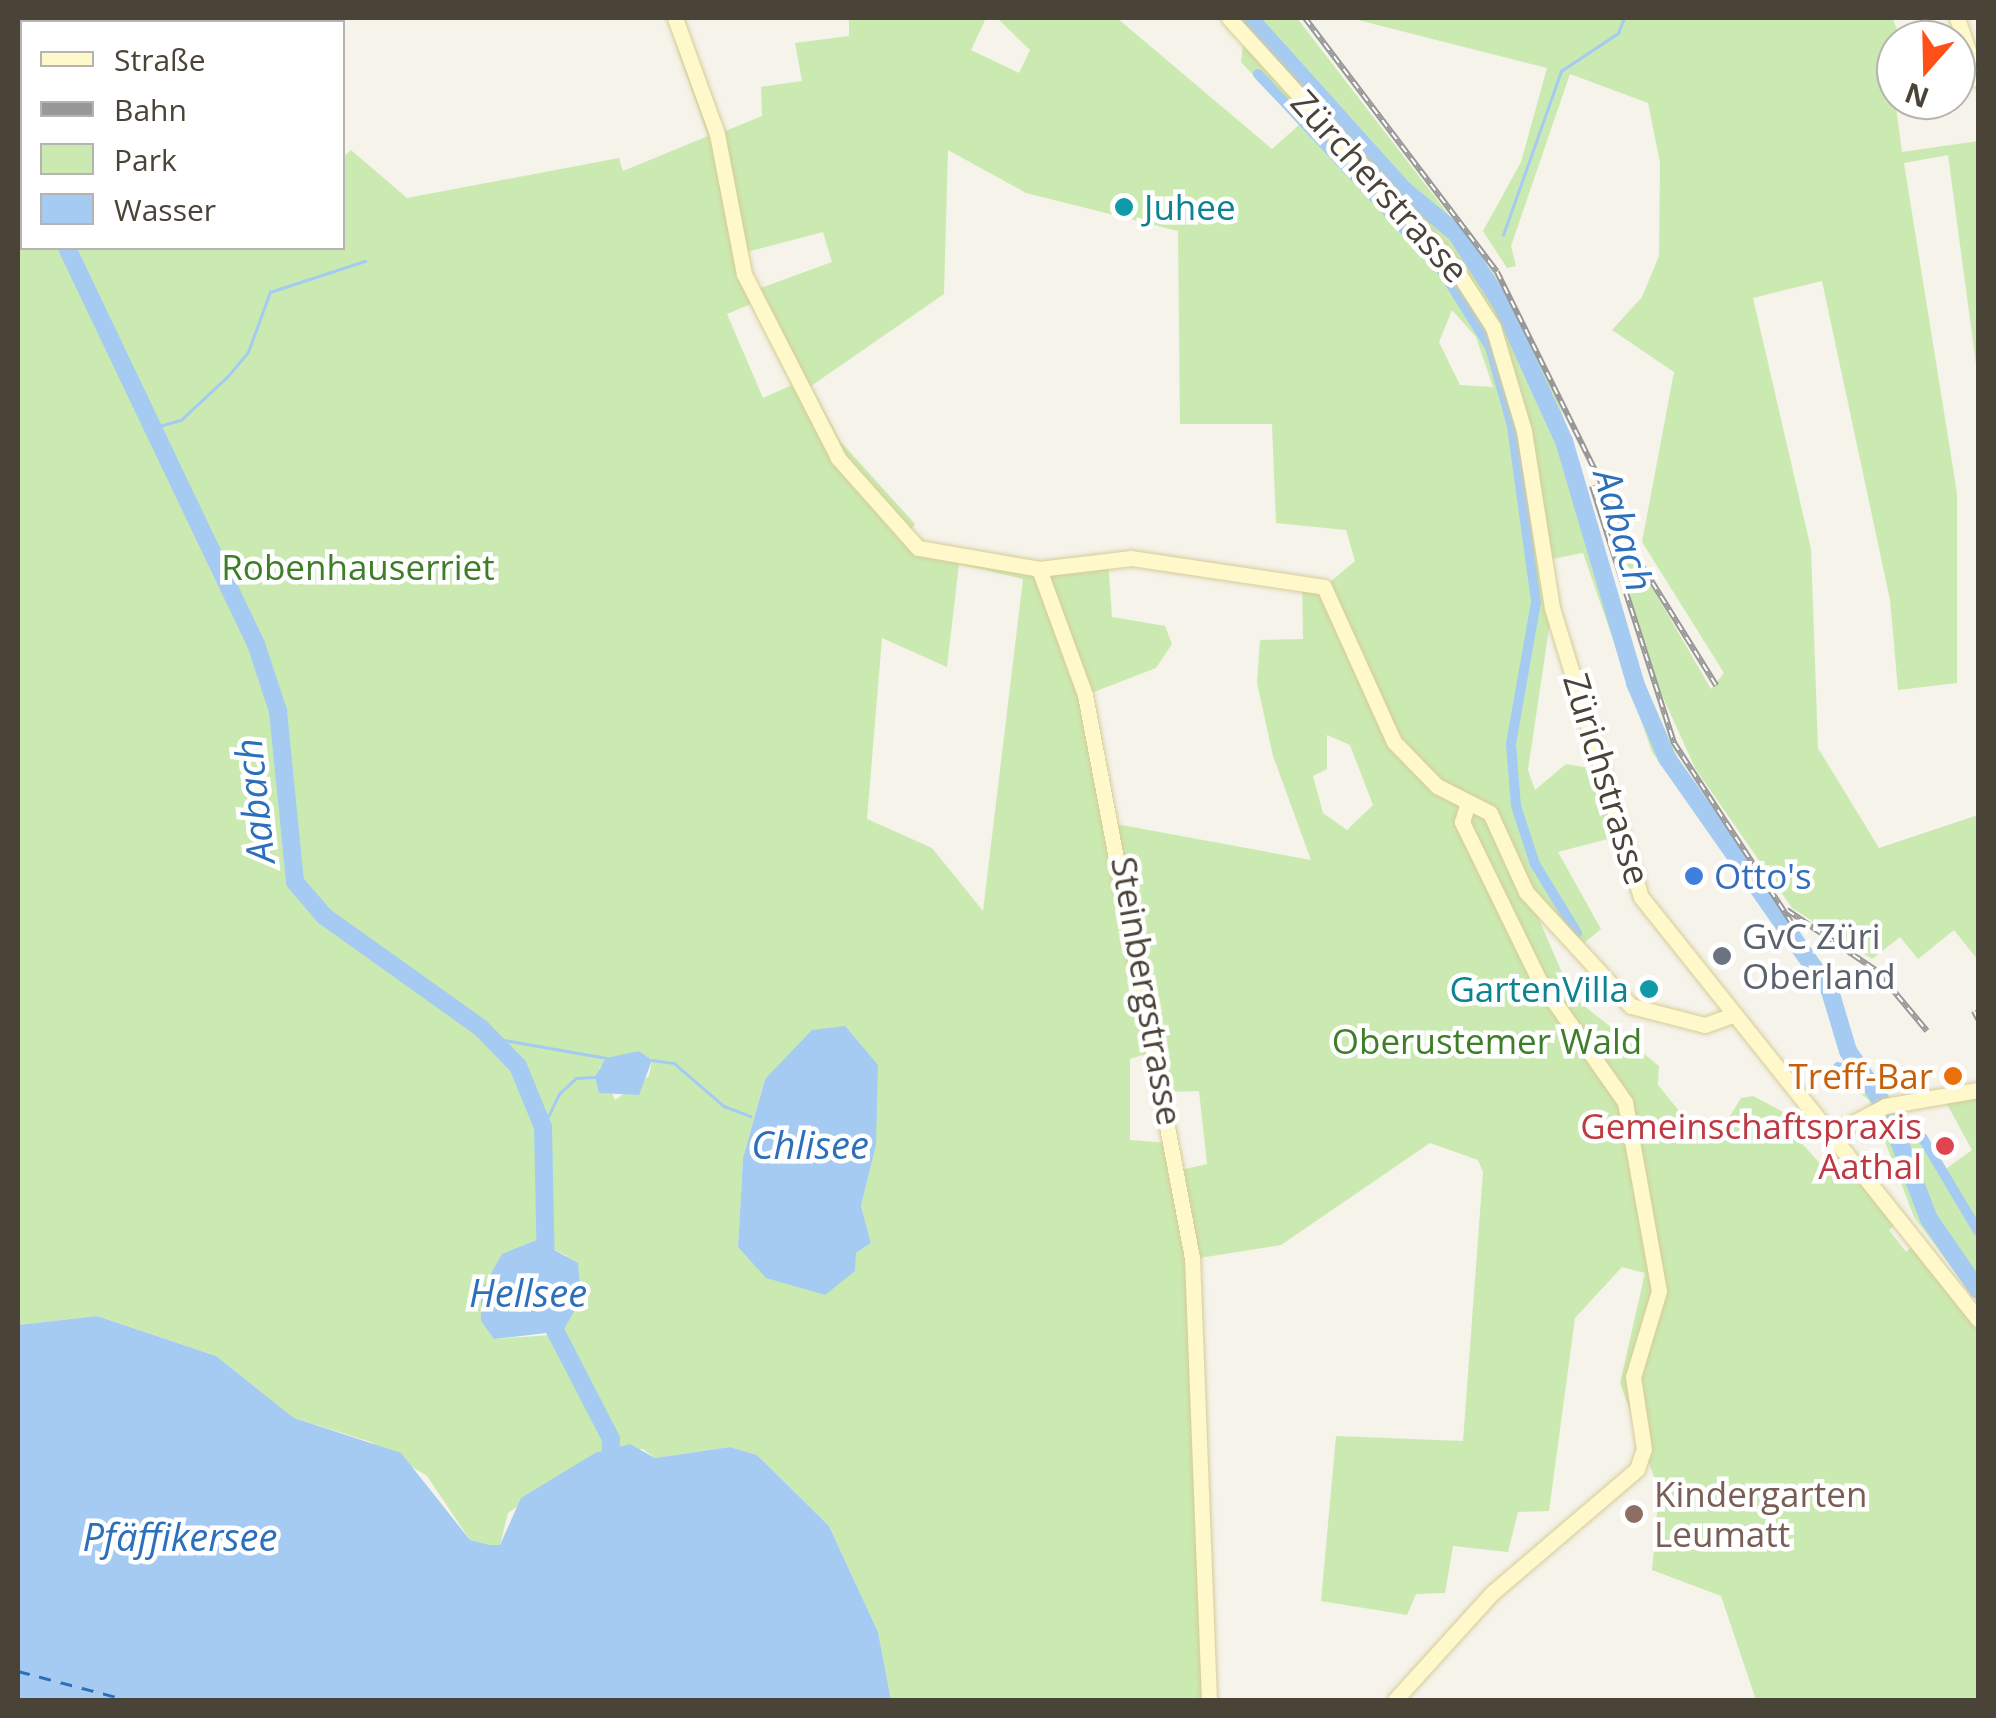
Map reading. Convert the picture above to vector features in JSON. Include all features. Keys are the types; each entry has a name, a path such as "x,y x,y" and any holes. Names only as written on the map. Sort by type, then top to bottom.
{"street":[{"path":"675,18 717,134 752,291 838,458 918,548 1039,569 1131,558 1322,586 1394,742 1467,806 1490,813 1526,892 1636,1011 1706,1025 1733,1015"},
{"name":"Zürcherstrasse","path":"1229,18 1463,278 1508,369"},
{"path":"1957,18 1978,80"},
{"name":"Zürichstrasse","path":"1508,369 1550,599 1637,886 1733,1015 1917,1235 1978,1319"},
{"name":"Steinbergstrasse","path":"1039,569 1098,740 1177,1156 1202,1362 1209,1700"},
{"path":"1394,1700 1492,1593 1637,1469 1644,1449 1633,1377 1659,1291 1625,1102 1538,980 1462,822 1467,806"},
{"path":"1832,1134 1878,1108 1978,1090"}],"green space":[{"path":"18,18 102,18 20,20 20,250 345,250 345,155 351,150 407,198 619,158 623,171 708,136 676,45 680,32 718,134 762,116 761,87 802,81 795,43 849,36 849,18 986,18 971,50 1019,73 1030,50 997,18 1117,18 1272,149 1299,125 1241,62 1244,35 1229,18 1297,18 1495,275 1557,396 1646,687 1685,774 1841,996 1852,1045 1943,1171 1972,1150 1942,1095 1978,1083 1978,1303 1914,1217 1869,1100 1832,1073 1845,1059 1824,993 1652,752 1583,553 1542,561 1552,608 1528,770 1535,790 1566,764 1607,771 1623,835 1558,852 1601,929 1577,949 1538,917 1572,996 1659,1066 1658,1085 1680,1112 1721,1131 1741,1098 1753,1096 1789,1115 1787,1127 1825,1169 1846,1151 1903,1218 1889,1230 1906,1252 1916,1243 1978,1331 1978,1700 1756,1700 1721,1596 1652,1570 1659,1491 1620,1383 1645,1273 1622,1267 1575,1318 1549,1511 1518,1512 1508,1552 1453,1546 1445,1593 1416,1594 1407,1615 1321,1601 1336,1436 1463,1441 1483,1172 1478,1160 1430,1143 1281,1245 1193,1259 1212,1571 1209,1700 891,1700 878,1632 829,1526 757,1455 730,1447 655,1458 643,1449 595,1453 508,1513 500,1545 490,1545 470,1540 427,1476 371,1442 294,1418 216,1356 97,1316 18,1325","holes":["948,150 1026,193 1178,231 1180,424 1272,424 1276,523 1346,530 1355,561 1324,587 1302,578 1303,639 1260,640 1257,683 1273,756 1311,860 1116,824 1086,695 1156,668 1172,644 1165,626 1112,617 1108,559 1013,567 905,539 915,524 840,441 811,386 944,294","823,232 832,262 752,291 739,254","751,304 792,385 763,398 727,314","1452,310 1476,337 1493,387 1460,385 1439,342","959,564 1023,579 983,911 932,848 867,819 882,638 947,667","1327,735 1350,745 1373,805 1347,830 1323,813 1313,776 1327,769","639,1051 652,1060 649,1076 615,1100 599,1067","1152,1052 1165,1092 1199,1091 1207,1164 1180,1170 1169,1143 1130,1140 1130,1059","765,1078 876,1145 861,1206 871,1243 856,1253 738,1247 743,1158","535,1240 567,1256 552,1335 494,1339 479,1297 502,1255"]},
{"path":"1350,18 1892,18 1876,20 1876,120 1898,120 1902,152 1978,141 1978,379 1948,155 1904,163 1957,493 1957,683 1898,690 1890,600 1822,281 1753,298 1811,549 1818,748 1879,848 1978,815 1978,960 1954,930 1918,959 1900,937 1872,959 1792,908 1695,768 1652,673 1605,506 1711,689 1724,673 1642,542 1674,372 1612,330 1642,297 1659,256 1660,163 1648,103 1570,74 1511,246 1516,266 1507,268 1483,231 1521,162 1547,68"}],"water":[{"name":"Chlisee","path":"845,1026 878,1065 876,1145 861,1206 871,1243 856,1253 855,1271 825,1295 766,1278 738,1247 743,1158 765,1079 812,1030"},
{"path":"639,1051 652,1060 639,1095 599,1093 595,1077 606,1058"},
{"name":"Hellsee","path":"536,1240 578,1263 581,1299 563,1331 494,1339 481,1321 481,1291 502,1254"},
{"name":"Pfäffikersee","path":"97,1316 216,1356 294,1418 401,1453 470,1540 490,1545 500,1545 521,1498 595,1453 630,1444 655,1458 730,1447 757,1455 829,1526 878,1632 891,1700 18,1700 18,1325"}],"waterway":[{"name":"Aabach","path":"1249,18 1405,191 1456,233 1501,303 1564,441 1635,683 1667,758 1830,991 1848,1051 1880,1099"},
{"path":"1503,235 1561,71 1618,33 1624,18"},
{"name":"Aabach","path":"18,69 20,60"},
{"path":"1258,74 1441,269 1490,347 1512,426 1536,602 1511,744 1516,806 1535,864 1577,933"},
{"name":"Aabach","path":"18,114 20,121"},
{"name":"Aabach","path":"68,250 256,644 278,711 295,882 324,916 481,1028 518,1066 543,1127 546,1267"},
{"path":"149,429 181,420 228,376 248,352 270,292 365,261"},
{"path":"493,1038 606,1058"},
{"path":"652,1060 674,1063 724,1106 750,1116"},
{"path":"1838,1067 1876,1093"},
{"path":"543,1127 559,1094 576,1078 595,1077"},
{"name":"Aabach","path":"1889,1115 1929,1219 1978,1290"},
{"path":"1892,1120 1922,1137 1978,1231"},
{"name":"Aabach","path":"546,1313 611,1439 610,1470"}],"ferry route":[{"path":"18,1671 128,1700"}],"railway":[{"path":"1305,18 1497,272 1644,569 1716,685"},
{"path":"1592,486 1674,743 1793,925"},
{"path":"1787,910 1877,971 1927,1031"},
{"path":"1974,1011 1978,1019"}],"place":[{"name":"Juhee","path":"1124,207"},
{"name":"Otto's","path":"1694,876"},
{"name":"GvC Züri Oberland","path":"1722,956"},
{"name":"GartenVilla","path":"1649,989"},
{"name":"Treff-Bar","path":"1953,1076"},
{"name":"Gemeinschaftspraxis Aathal","path":"1945,1146"},
{"name":"Kindergarten Leumatt","path":"1634,1514"}],"park label":[{"name":"Robenhauserriet","path":"358,567"},
{"name":"Oberustemer Wald","path":"1487,1041"}]}
